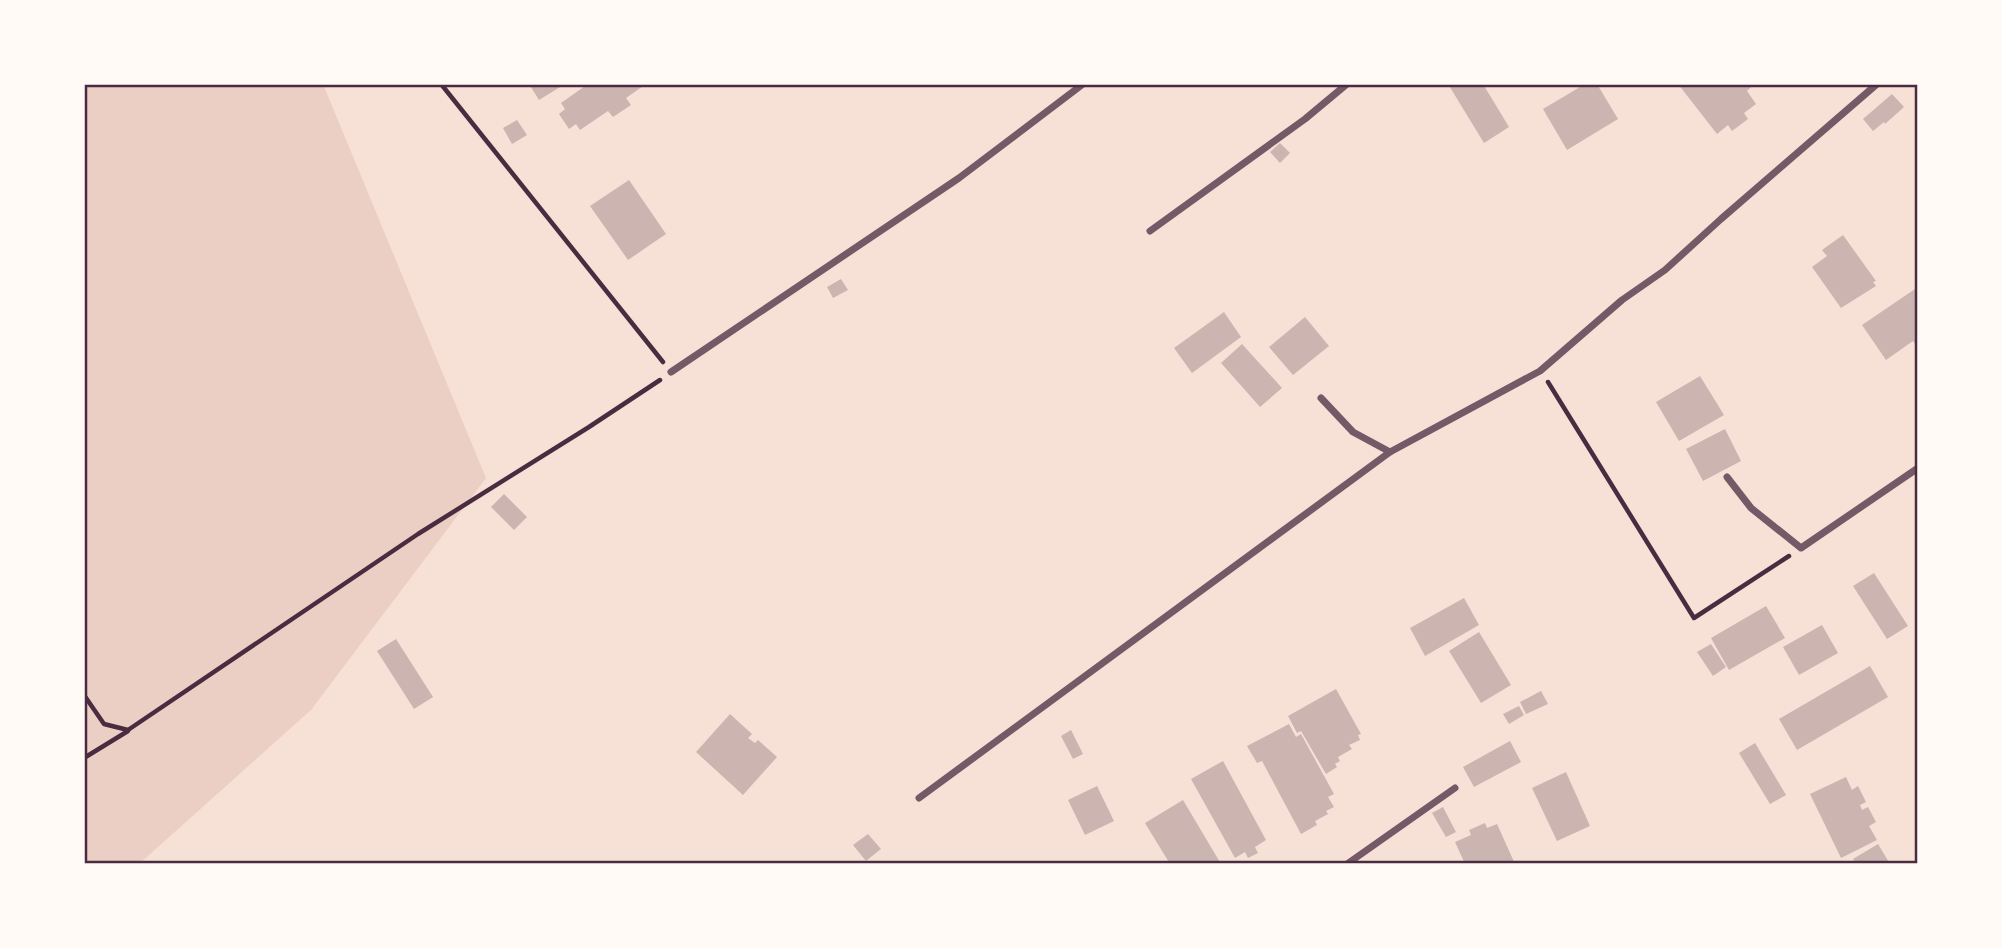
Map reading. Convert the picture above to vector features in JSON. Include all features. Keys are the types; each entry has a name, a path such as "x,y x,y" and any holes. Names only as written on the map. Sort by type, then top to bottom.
{"street":[{"path":"671,372 959,178 1083,84"},
{"path":"1150,231 1305,118 1347,84"},
{"path":"919,798 1390,452 1541,371 1622,300 1665,270 1877,84"},
{"path":"1321,398 1353,432 1390,452"},
{"path":"1727,477 1751,508 1801,548 1918,468"},
{"path":"1347,864 1455,788"}],"path":[{"path":"84,758 418,534 589,427 671,372 441,84"},
{"path":"1541,371 1695,618 1801,548"},
{"path":"84,695 104,724 128,730"}],"shaded area":[{"path":"84,84 323,84 486,478 311,710 139,864 84,864"}],"building":[{"path":"529,84 565,84 539,100"},
{"path":"588,84 646,84 626,98 631,105 613,117 608,111 580,130 576,124 569,129 559,114 565,109 561,103"},
{"path":"1448,84 1483,84 1509,127 1484,143"},
{"path":"1585,84 1597,84 1618,119 1567,150 1543,109"},
{"path":"1678,84 1749,84 1751,87 1747,91 1756,104 1744,113 1748,119 1732,131 1728,125 1717,134"},
{"path":"1892,94 1904,107 1873,131 1863,119"},
{"path":"517,120 527,135 512,144 503,128"},
{"path":"1280,143 1290,153 1280,163 1270,152"},
{"path":"629,180 666,234 628,260 590,206"},
{"path":"1843,235 1876,281 1873,282 1876,286 1841,308 1812,267 1827,256 1822,250"},
{"path":"841,279 848,290 833,298 827,287"},
{"path":"1918,287 1918,348 1913,341 1886,360 1862,325"},
{"path":"1224,312 1241,337 1192,373 1174,348"},
{"path":"1305,317 1329,346 1293,375 1269,347"},
{"path":"1242,344 1282,388 1260,407 1221,363"},
{"path":"1700,376 1724,415 1679,441 1656,402"},
{"path":"1725,429 1741,461 1703,481 1686,449"},
{"path":"504,494 527,517 514,530 491,507"},
{"path":"1874,573 1908,626 1887,639 1853,586"},
{"path":"1464,598 1479,625 1425,656 1410,628"},
{"path":"1766,606 1785,638 1729,670 1711,638"},
{"path":"1822,625 1838,653 1799,675 1783,647"},
{"path":"1479,632 1511,685 1481,703 1449,651"},
{"path":"396,639 433,697 414,709 377,651"},
{"path":"1711,644 1726,667 1713,676 1697,652"},
{"path":"1870,666 1888,697 1797,750 1779,719"},
{"path":"1336,689 1361,734 1358,735 1360,740 1349,745 1352,749 1338,757 1340,761 1335,764 1337,767 1326,774 1301,731 1297,733 1288,716"},
{"path":"1541,691 1548,704 1526,714 1520,702"},
{"path":"1519,706 1524,715 1509,724 1503,714"},
{"path":"730,714 752,734 748,738 755,743 758,740 777,757 743,795 696,752"},
{"path":"1289,724 1296,737 1301,734 1334,794 1328,797 1334,807 1315,821 1317,825 1301,834 1262,761 1257,763 1247,746"},
{"path":"1071,730 1083,754 1073,759 1061,736"},
{"path":"1510,741 1521,762 1474,787 1463,767"},
{"path":"1755,743 1786,795 1770,804 1739,753"},
{"path":"1223,761 1266,840 1255,847 1258,853 1248,858 1245,852 1235,858 1191,779"},
{"path":"1566,772 1590,826 1557,841 1532,788"},
{"path":"1846,777 1852,790 1858,786 1866,802 1860,805 1862,810 1868,807 1876,822 1869,826 1877,840 1841,858 1810,794"},
{"path":"1097,786 1114,821 1085,835 1068,800"},
{"path":"1183,800 1221,864 1170,864 1145,823"},
{"path":"1443,807 1456,832 1446,837 1432,813"},
{"path":"1485,823 1487,828 1497,824 1515,864 1465,864 1455,842 1471,835 1469,830"},
{"path":"868,834 881,849 866,861 853,845"},
{"path":"1878,844 1890,864 1856,864 1853,859"}]}
